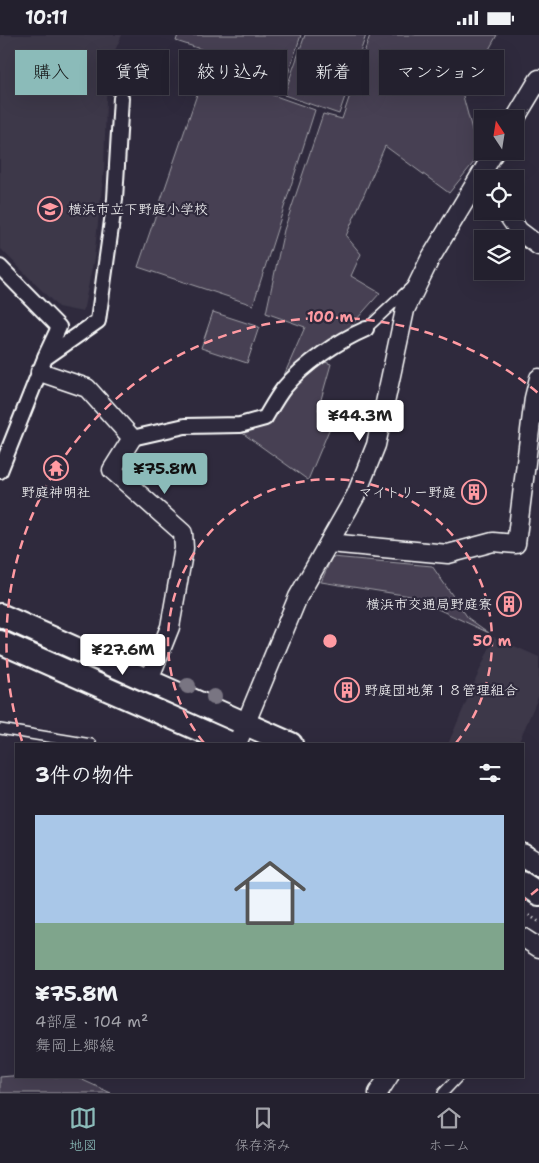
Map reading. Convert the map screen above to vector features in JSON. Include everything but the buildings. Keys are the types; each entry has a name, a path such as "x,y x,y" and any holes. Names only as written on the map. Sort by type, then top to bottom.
{"street":[{"path":"520,110 539,79"},
{"path":"43,365 98,321 115,199 121,98"},
{"path":"0,642 227,743 246,723 298,597 356,495 376,445 405,310 418,280 474,190"},
{"path":"511,220 518,231 539,246"},
{"path":"0,267 59,327 0,471"},
{"path":"148,682 170,627 184,548 183,533 112,470 132,438 185,426 240,425 264,418 284,388 315,359 345,338 366,329"},
{"path":"43,365 87,388 132,438"},
{"path":"329,543 448,554 493,542 516,544 534,398 539,378"},
{"path":"0,615 289,743"},
{"path":"524,884 539,893"},
{"path":"524,938 539,948"},
{"path":"378,1093 388,1078"}],"lane":[{"path":"366,329 418,280"},
{"path":"0,729 86,743"},
{"path":"443,1093 457,1078"}],"shaded area":[{"name":"横浜市立下野庭小学校","path":"0,35 122,35 115,50 97,50 97,95 106,95 104,170 94,258 83,312 58,307 0,248"},
{"path":"178,35 301,35 287,77 287,50 204,50 176,41"},
{"path":"305,35 366,35 361,50 300,50"},
{"path":"370,35 497,35 489,50 379,50 379,95 464,95 474,137 474,160 476,160 449,193 385,146 346,236 361,254 351,276 380,293 348,329 282,380 305,327 266,313 284,230 323,114 342,119 350,95 369,95 369,50 365,50"},
{"path":"297,58 297,95 345,95 339,114 284,95 287,95 287,86"},
{"path":"197,95 273,95 315,110 253,305 138,267"},
{"path":"213,312 259,327 247,363 201,348"},
{"path":"322,361 331,364 318,410 334,418 308,480 241,432"},
{"path":"332,557 432,566 468,618 489,633 410,596 321,582"},
{"path":"494,637 539,657 539,695 518,743 448,743"},
{"path":"0,1077 78,1078 111,1093 0,1093"}],"place":[{"name":"横浜市立下野庭小学校","path":"50,209"},
{"name":"野庭神明社","path":"56,468"},
{"name":"マイトリー野庭","path":"474,492"},
{"name":"横浜市交通局野庭寮","path":"509,604"},
{"name":"野庭団地第１８管理組合","path":"347,690"}]}
